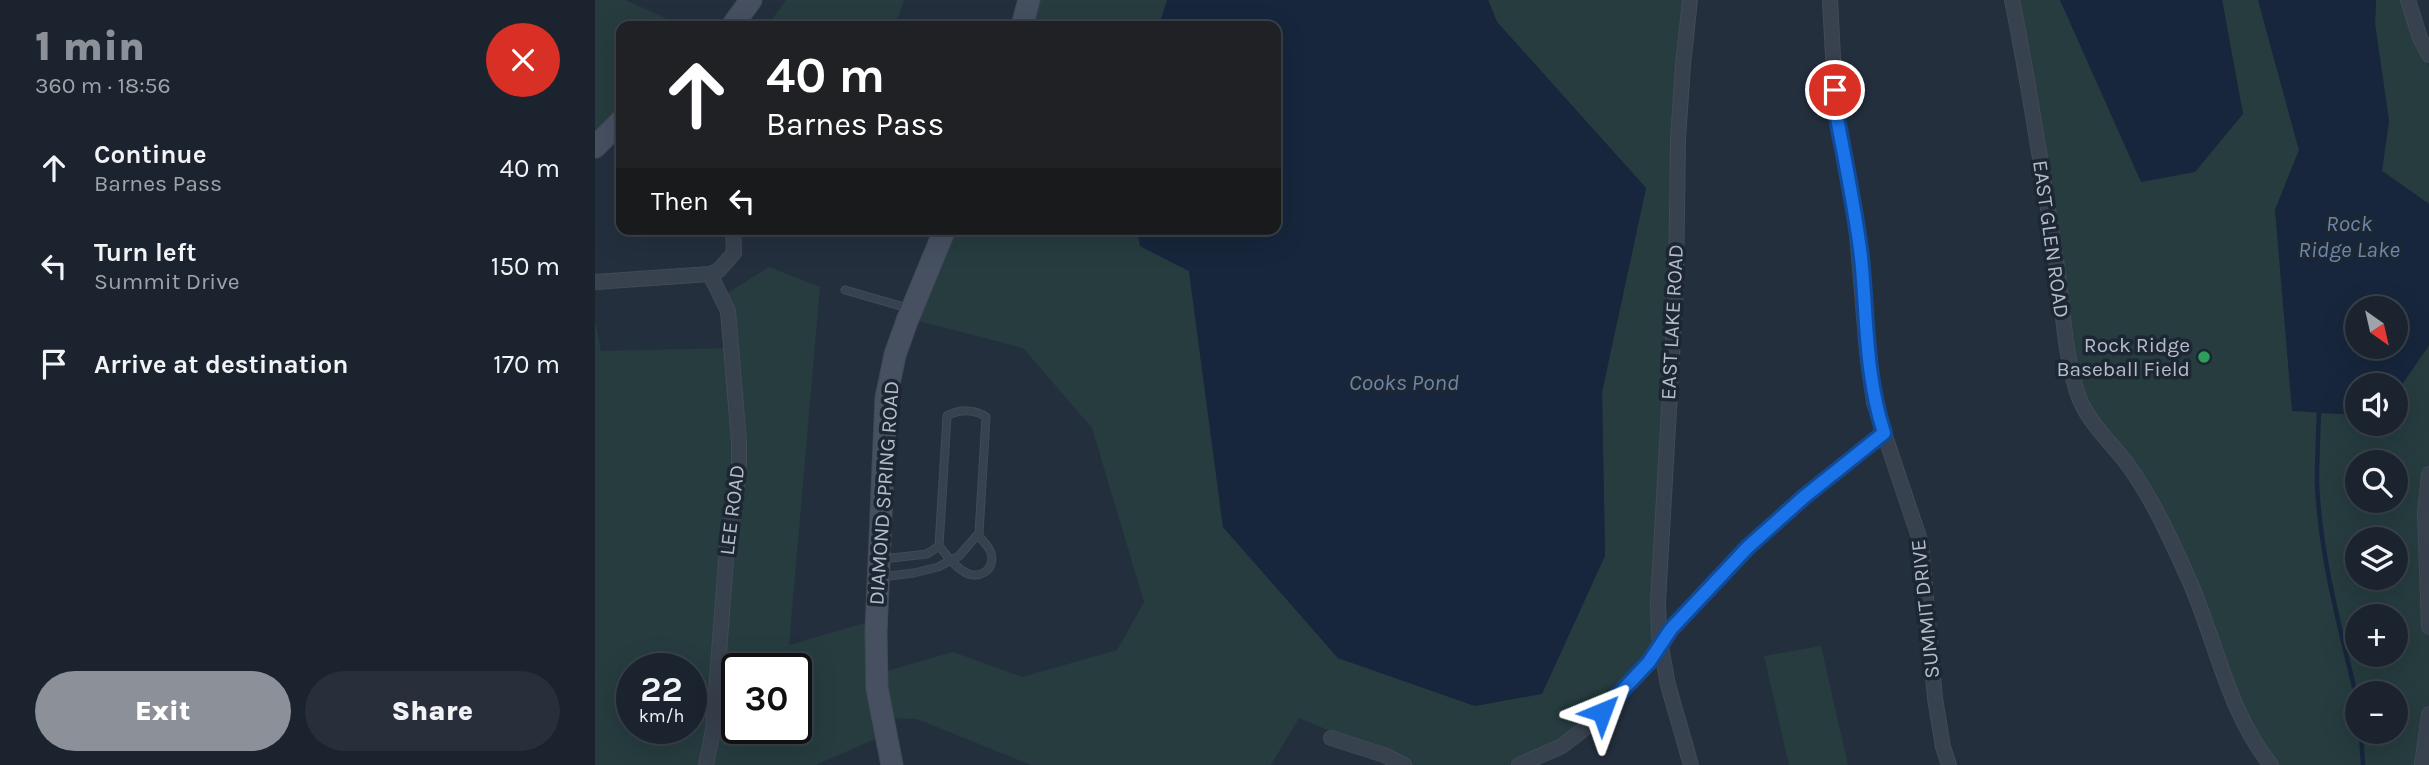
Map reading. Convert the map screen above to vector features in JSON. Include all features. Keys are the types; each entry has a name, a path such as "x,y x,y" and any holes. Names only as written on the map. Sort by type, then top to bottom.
{"street":[{"path":"736,21 751,0"},
{"path":"1023,21 1029,0"},
{"name":"EAST LAKE ROAD","path":"1690,0 1678,139 1675,310 1658,602 1661,645 1668,685 1691,765"},
{"name":"SUMMIT DRIVE","path":"1830,0 1836,113 1856,223 1874,403 1921,543 1935,698 1943,747 1949,765"},
{"name":"EAST GLEN ROAD","path":"2012,0 2049,219 2067,356 2077,395 2094,425 2127,465 2153,505 2190,584 2239,711 2271,765"},
{"path":"2408,0 2420,38 2429,55"},
{"path":"595,148 616,126"},
{"path":"595,282 710,274 719,271 734,253 733,235"},
{"name":"DIAMOND SPRING ROAD","path":"892,765 877,688 878,568 886,398 895,355 943,235"},
{"name":"LEE ROAD","path":"706,765 713,730 727,548 739,473 739,442 728,311 710,274"},
{"path":"1519,765 1562,746 1589,724 1649,662 1671,629 1748,547 1804,497 1884,433"},
{"path":"2429,474 2425,513 2429,627"},
{"path":"2422,765 2429,713"},
{"path":"1331,738 1404,765"}],"lane":[{"path":"845,290 912,309"},
{"path":"878,568 914,573 938,567 951,560 959,556 978,535 986,417 979,412 955,411 947,416 939,546 951,560 962,571 973,576 984,573 991,565 992,555 978,535"},
{"path":"878,568 927,554 939,546"}],"green space":[{"path":"595,0 625,0 672,21 616,21 616,115 595,135"},
{"path":"786,0 904,0 897,21 771,21"},
{"path":"1021,0 1167,0 1161,21 1014,21"},
{"path":"1488,0 1684,0 1673,181 1654,651 1569,744 1518,765 1411,765 1299,718 1271,765 1031,765 917,719 879,718 882,736 816,765 595,765 595,320 601,351 729,348 721,297 769,267 820,287 789,645 875,620 876,674 953,652 1022,677 1117,650 1144,602 1092,428 1023,348 907,318 937,235 1138,235 1140,246 1189,271 1223,527 1338,658 1475,706 1605,556 1602,392 1646,188 1497,22"},
{"path":"2006,0 2060,0 2142,182 2243,114 2222,0 2258,0 2299,150 2275,210 2319,413 2345,414 2345,436 2408,436 2408,376 2429,345 2429,765 2267,765 2164,525 2074,394"},
{"path":"2376,0 2405,0 2429,67 2429,204 2382,171 2389,121 2375,24"},
{"path":"1821,646 1848,765 1789,765 1764,656"}],"water":[{"name":"Cooks Pond","path":"1167,0 1488,0 1497,22 1646,188 1602,392 1605,556 1542,694 1475,706 1338,658 1223,527 1189,271 1140,246 1138,235 1281,235 1281,21 1161,21"},
{"path":"2060,0 2222,0 2243,114 2195,172 2141,182"},
{"name":"Rock Ridge Lake","path":"2258,0 2376,0 2375,24 2389,121 2382,171 2429,204 2429,345 2408,376 2408,373 2345,373 2345,414 2292,411 2275,210 2299,150"}],"waterway":[{"path":"2319,413 2317,483 2322,538 2353,681"},
{"path":"2362,744 2363,765"}],"place":[{"name":"Rock Ridge Baseball Field","path":"2204,357"}],"route":[{"path":"1602,712 1649,662 1671,629 1748,547 1842,465 1884,433 1874,403 1867,352 1861,258 1836,113 1835,90"}]}
